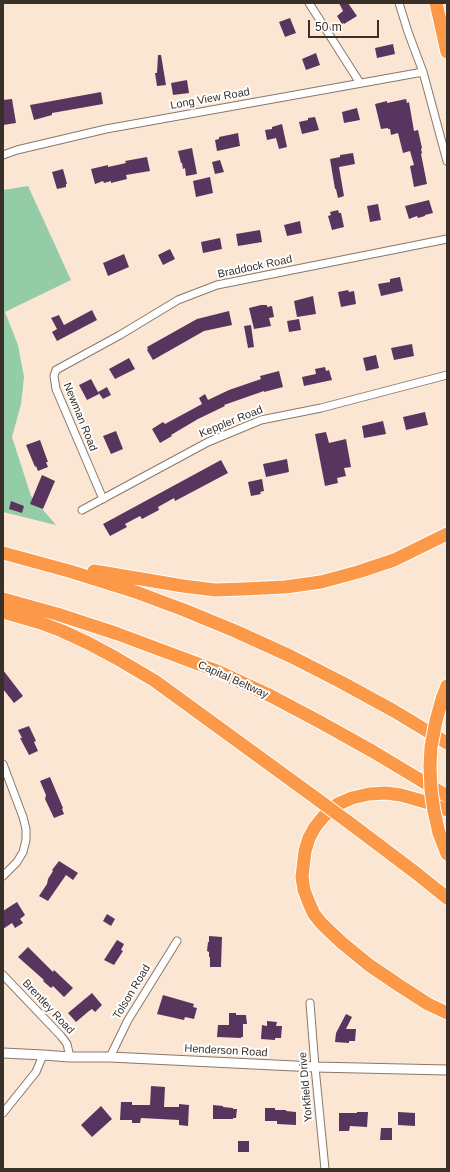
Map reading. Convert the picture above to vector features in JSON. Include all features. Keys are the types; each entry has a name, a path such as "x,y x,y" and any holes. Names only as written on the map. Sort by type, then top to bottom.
{"highway":[{"path":"436,3 447,52"},
{"path":"3,552 157,583 215,590 243,590 285,587 321,582 358,572 394,560 447,534"},
{"path":"3,552 133,591 235,631 341,682 447,742"},
{"name":"Capital Beltway","path":"3,599 57,614 118,634 217,672 271,696 320,722 447,796"},
{"path":"3,612 62,631 116,658 154,681 317,798 447,898"},
{"path":"447,686 436,721 431,747 430,766 434,811 439,833 447,854"},
{"path":"447,810 401,795 386,794 369,794 352,798 338,804 324,816 315,827 309,838 305,850 302,877 304,890 314,914 327,929 369,965 428,1004 447,1013"}],"street":[{"path":"309,3 360,83"},
{"path":"399,3 423,72 447,161"},
{"name":"Long View Road","path":"3,155 17,150 106,129 423,72"},
{"name":"Braddock Road","path":"83,356 178,300 217,285 447,239"},
{"name":"Newman Road","path":"83,356 56,370 54,376 56,389 103,499"},
{"name":"Keppler Road","path":"82,510 208,442 261,420 321,408 447,375"},
{"path":"3,764 23,817 26,829 26,840 23,852 17,862 3,876"},
{"name":"Tolson Road","path":"110,1057 128,1020 177,941"},
{"name":"Brentley Road","path":"3,975 61,1036 67,1044 70,1057"},
{"name":"Yorkfield Drive","path":"310,1003 325,1169"},
{"name":"Henderson Road","path":"3,1053 315,1067 447,1070"},
{"path":"3,1114 36,1072 43,1055"}],"green space":[{"path":"28,186 71,280 5,312 18,345 24,377 21,404 12,437 31,496 56,525 3,512 3,190"}],"building":[{"path":"339,3 348,3 357,16 342,24 337,16 343,11"},
{"path":"290,18 296,33 285,37 279,22"},
{"path":"393,44 395,54 377,58 375,48"},
{"path":"316,53 320,65 306,70 302,59"},
{"path":"158,55 161,55 166,85 157,86 155,73 157,73"},
{"path":"187,80 189,93 173,95 171,83"},
{"path":"101,92 103,104 52,113 52,115 34,120 30,105"},
{"path":"12,99 16,123 3,125 3,100"},
{"path":"406,99 407,103 409,102 414,131 418,130 427,184 414,187 410,166 414,165 410,151 403,153 398,133 391,135 390,129 381,129 375,104"},
{"path":"357,108 360,120 344,123 342,112"},
{"path":"315,117 319,130 302,134 299,122"},
{"path":"282,124 287,147 279,149 276,138 267,140 265,130 272,129 272,127"},
{"path":"238,133 240,146 217,151 215,140 219,139 219,137"},
{"path":"192,148 197,174 186,176 185,168 183,169 178,151"},
{"path":"353,153 355,164 339,167 344,196 338,198 330,159 340,157 340,155"},
{"path":"147,157 150,171 126,175 127,179 111,183 111,181 104,183 103,181 95,184 91,169 108,165 108,167 126,163 125,161"},
{"path":"220,160 224,172 215,174 212,162"},
{"path":"63,169 67,184 66,187 57,189 52,172"},
{"path":"210,177 213,193 196,197 193,181"},
{"path":"429,200 433,213 418,218 417,216 409,219 405,206"},
{"path":"378,204 381,220 370,222 367,206"},
{"path":"338,210 339,213 341,213 344,227 332,230 328,216 331,215 330,212"},
{"path":"300,221 302,233 287,236 284,225"},
{"path":"260,230 262,242 238,246 236,234"},
{"path":"220,238 222,249 203,253 201,242"},
{"path":"170,249 175,259 163,265 158,255"},
{"path":"124,254 129,267 108,276 103,263"},
{"path":"400,277 403,291 381,296 378,284 390,282 390,279"},
{"path":"348,290 349,292 354,291 356,304 341,307 338,292"},
{"path":"313,296 316,314 297,317 294,301"},
{"path":"267,305 267,307 272,306 274,317 269,318 271,326 254,329 249,308"},
{"path":"92,310 97,320 57,341 52,332 57,329 51,318 59,315 64,325"},
{"path":"229,311 232,325 204,331 153,360 147,350 147,347 197,319"},
{"path":"299,319 301,330 289,332 287,321"},
{"path":"251,325 254,347 248,348 244,326"},
{"path":"412,344 414,356 394,360 391,348"},
{"path":"376,355 379,368 366,371 363,358"},
{"path":"129,358 135,369 115,379 109,369"},
{"path":"325,367 326,371 329,370 332,380 304,386 302,377 316,374 315,369"},
{"path":"279,371 283,387 264,391 224,405 225,406 198,419 160,443 152,429 163,422 165,424 202,404 199,398 205,394 208,400 229,390 261,379 260,376"},
{"path":"91,379 99,394 87,400 79,385"},
{"path":"107,387 111,395 103,399 98,392"},
{"path":"425,412 428,425 406,430 403,417"},
{"path":"383,421 386,434 364,438 362,426"},
{"path":"116,431 123,449 111,454 103,436"},
{"path":"326,432 329,443 346,439 351,467 344,468 346,476 337,478 338,483 325,486 315,434"},
{"path":"40,440 48,462 46,462 48,467 38,471 26,445"},
{"path":"287,459 289,472 266,477 263,464"},
{"path":"221,460 228,473 175,501 174,498 158,507 159,510 142,519 140,516 125,524 127,527 110,536 103,524"},
{"path":"42,475 55,481 43,509 30,504"},
{"path":"262,479 264,491 260,492 261,494 251,496 248,482"},
{"path":"11,501 24,506 22,513 9,509"},
{"path":"3,670 23,696 14,703 3,689"},
{"path":"29,726 36,741 34,742 38,751 29,755 20,738 22,738 18,730"},
{"path":"50,777 64,814 54,818 45,799 46,795 40,781"},
{"path":"59,861 78,873 73,880 66,875 48,901 39,896 47,884 53,871 52,870"},
{"path":"17,902 25,915 20,919 23,923 15,928 12,923 3,929 3,911"},
{"path":"107,914 115,919 111,926 103,921"},
{"path":"209,936 222,937 221,967 210,967 210,957 209,952 207,951"},
{"path":"117,940 124,944 121,950 123,951 114,965 104,960"},
{"path":"28,947 53,972 54,970 73,988 64,997 53,986 51,988 18,957"},
{"path":"92,993 102,1005 95,1012 92,1009 76,1022 68,1013"},
{"path":"163,995 194,1004 193,1007 197,1008 194,1019 185,1017 184,1020 157,1014"},
{"path":"229,1013 246,1015 247,1024 243,1024 243,1037 217,1037 218,1025 229,1025"},
{"path":"346,1014 352,1017 346,1029 356,1029 355,1041 349,1041 349,1043 335,1042 336,1033"},
{"path":"267,1021 277,1022 276,1026 282,1026 281,1038 275,1038 275,1040 261,1039 262,1025 267,1026"},
{"path":"151,1086 165,1087 164,1107 179,1107 179,1104 189,1105 188,1126 179,1125 179,1120 141,1118 140,1123 132,1123 132,1120 120,1120 121,1102 132,1102 132,1105 150,1105"},
{"path":"213,1105 237,1109 236,1118 213,1119"},
{"path":"101,1106 112,1119 92,1137 81,1125"},
{"path":"265,1108 275,1108 275,1110 296,1112 296,1125 277,1124 277,1121 265,1121"},
{"path":"368,1112 367,1127 350,1126 349,1131 339,1131 339,1113"},
{"path":"398,1112 415,1113 415,1126 398,1125"},
{"path":"381,1128 392,1128 392,1140 380,1140"},
{"path":"238,1141 249,1141 249,1152 238,1152"}]}
